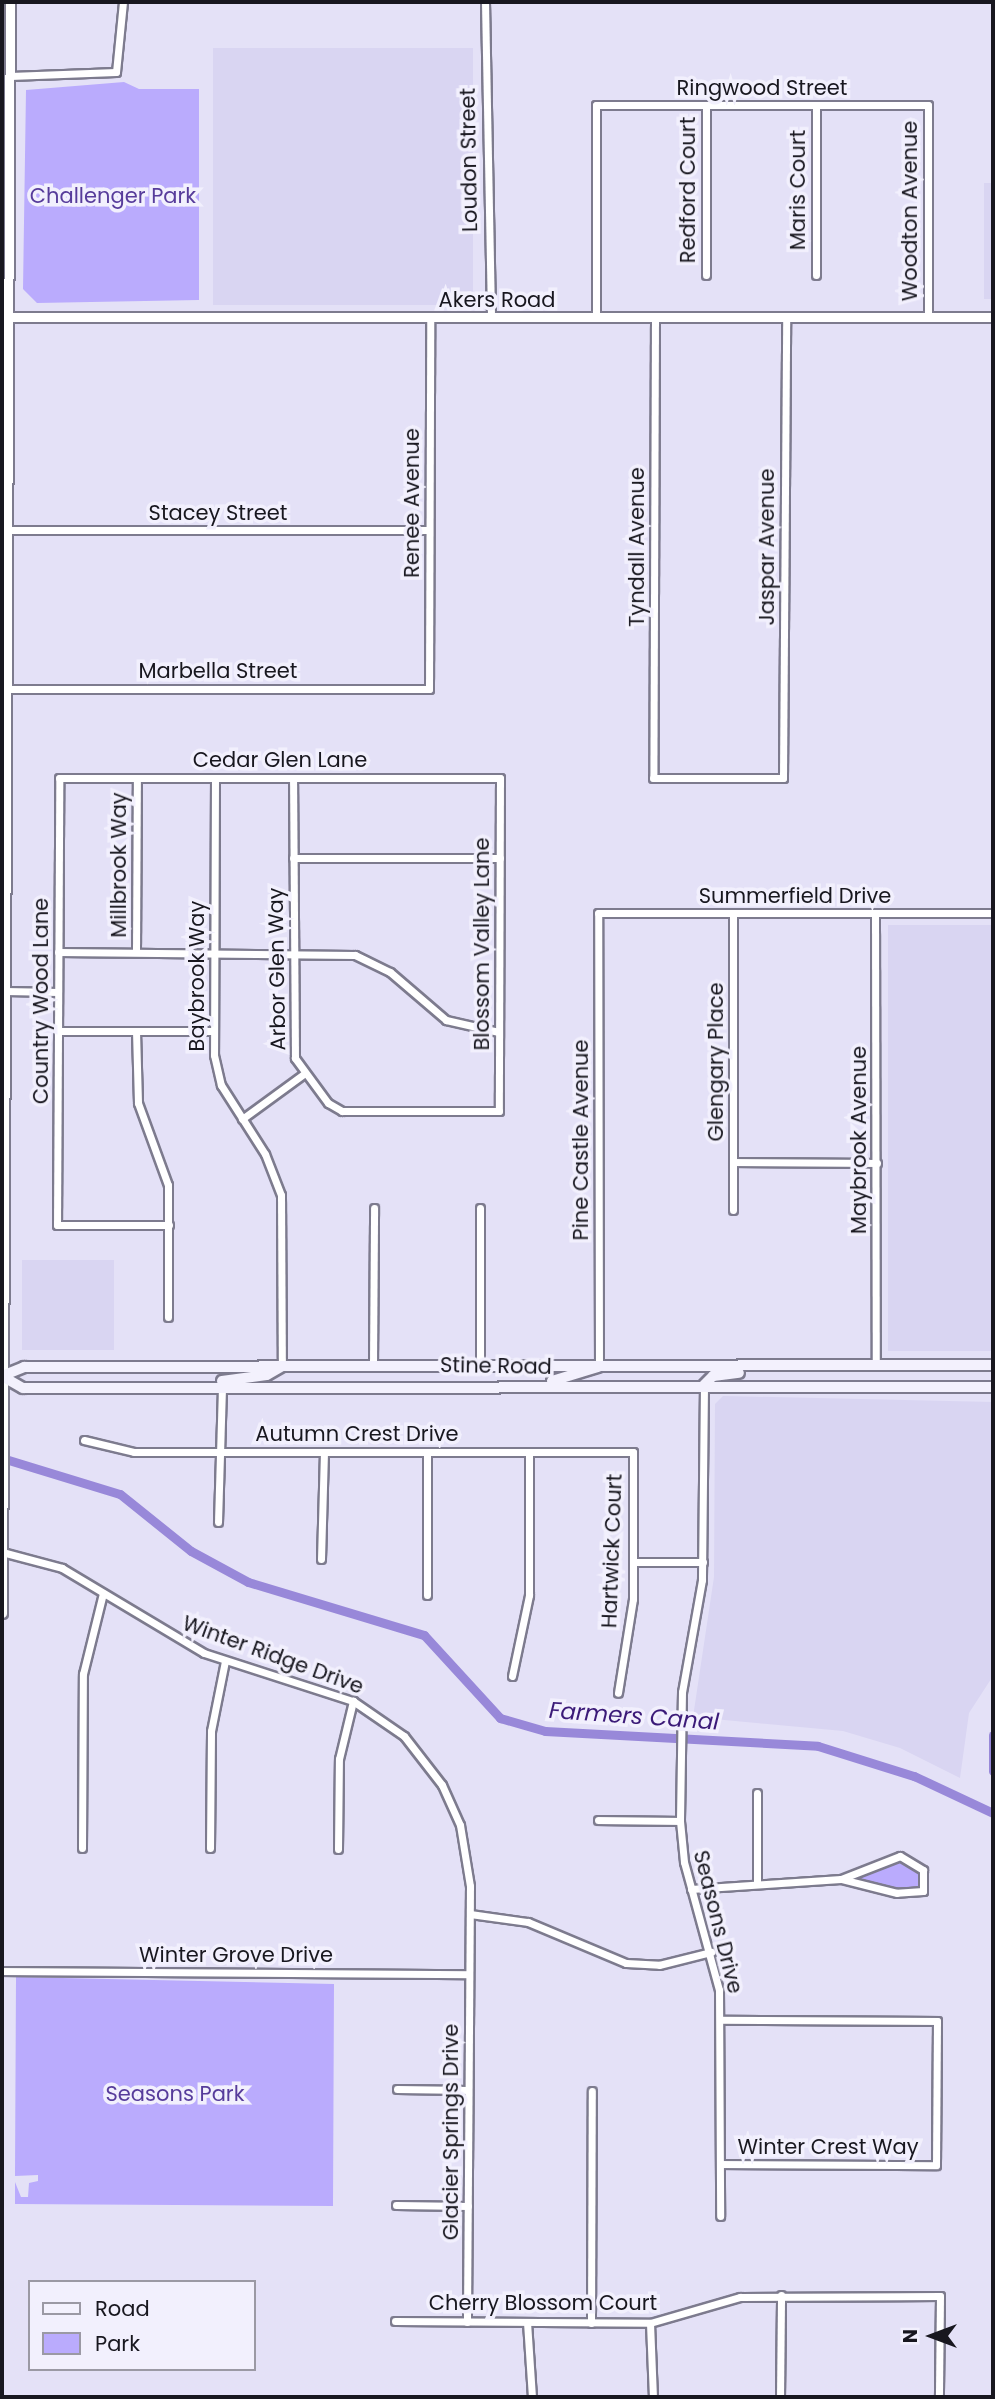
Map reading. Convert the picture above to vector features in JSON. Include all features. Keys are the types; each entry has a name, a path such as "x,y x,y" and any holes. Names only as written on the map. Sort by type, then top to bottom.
{"main road":[{"name":"Stine Road","path":"2,1376 24,1367 373,1364 782,1368 993,1365"},
{"path":"179,1386 267,1375 282,1366"},
{"path":"531,1386 599,1366"},
{"path":"704,1385 713,1376 782,1368"},
{"name":"Stine Road","path":"2,1376 23,1388 704,1385 993,1387"}],"street":[{"path":"10,76 116,72 123,2"},
{"name":"Loudon Street","path":"485,2 491,317"},
{"path":"2,1613 4,844 7,689 4,647 8,530 5,317 10,76 7,8"},
{"name":"Ringwood Street","path":"596,317 596,105 928,105"},
{"name":"Redford Court","path":"706,105 706,275"},
{"name":"Maris Court","path":"816,105 816,275"},
{"name":"Woodton Avenue","path":"928,105 928,317"},
{"name":"Akers Road","path":"5,317 993,317"},
{"name":"Renee Avenue","path":"429,689 430,317"},
{"name":"Tyndall Avenue","path":"655,317 653,778 783,778"},
{"name":"Jaspar Avenue","path":"783,778 786,317"},
{"name":"Stacey Street","path":"8,530 429,530"},
{"name":"Marbella Street","path":"7,689 429,689"},
{"name":"Cedar Glen Lane","path":"59,778 500,778"},
{"name":"Country Wood Lane","path":"59,778 57,1225 169,1225"},
{"name":"Millbrook Way","path":"136,952 137,778"},
{"name":"Baybrook Way","path":"215,778 214,1031 217,1071 281,1195 282,1366"},
{"name":"Arbor Glen Way","path":"293,778 292,1050 305,1073 328,1104 342,1111 499,1111"},
{"name":"Blossom Valley Lane","path":"499,1111 500,778"},
{"path":"293,858 500,858"},
{"name":"Summerfield Drive","path":"597,914 993,914"},
{"name":"Pine Castle Avenue","path":"597,914 599,1366"},
{"name":"Glengary Place","path":"733,914 733,1210"},
{"name":"Maybrook Avenue","path":"875,914 876,1366"},
{"path":"58,952 292,952 369,960 446,1020 499,1032"},
{"path":"5,992 58,992"},
{"path":"58,1031 214,1031"},
{"path":"136,1031 138,1103 165,1170 169,1225 168,1317"},
{"path":"242,1119 305,1073"},
{"path":"733,1162 877,1163"},
{"path":"373,1364 374,1208"},
{"path":"480,1208 480,1365"},
{"name":"Seasons Drive","path":"704,1385 703,1562 681,1723 680,1821 691,1889 710,1952 721,2020 720,2216"},
{"path":"218,1522 222,1386"},
{"name":"Autumn Crest Drive","path":"84,1440 134,1452 633,1452"},
{"path":"321,1559 324,1452"},
{"path":"427,1452 427,1595"},
{"path":"512,1676 529,1595 529,1452"},
{"name":"Hartwick Court","path":"618,1693 633,1562 633,1452"},
{"name":"Winter Ridge Drive","path":"2,1552 62,1569 178,1642 225,1661 353,1700 404,1736 442,1785 465,1846 470,1942"},
{"path":"633,1562 703,1562"},
{"path":"82,1848 85,1650 103,1593"},
{"path":"210,1849 211,1731 225,1661"},
{"path":"338,1849 339,1759 353,1700"},
{"path":"757,1793 757,1882"},
{"path":"598,1820 680,1821"},
{"path":"691,1889 757,1882 841,1879 897,1893 918,1893 928,1882 917,1864 891,1856 841,1879"},
{"path":"470,1914 528,1922 626,1963 659,1965 710,1952"},
{"name":"Glacier Springs Drive","path":"467,2322 470,1942"},
{"name":"Winter Grove Drive","path":"2,1971 469,1974"},
{"name":"Winter Crest Way","path":"720,2164 936,2165 937,2021 721,2020"},
{"path":"397,2090 468,2090"},
{"path":"591,2323 592,2091"},
{"path":"396,2205 468,2206"},
{"path":"780,2397 781,2295"},
{"name":"Cherry Blossom Court","path":"395,2321 650,2323 740,2297 940,2296 939,2397"},
{"path":"527,2322 532,2397"},
{"path":"650,2323 653,2397"}],"shaded area":[{"path":"213,48 473,48 473,305 213,305"},
{"path":"984,183 993,183 993,299 984,299"},
{"path":"888,925 993,925 993,1351 888,1351"},
{"path":"22,1260 114,1260 114,1350 22,1350"},
{"path":"723,1396 993,1402 993,1676 969,1713 960,1778 900,1748 843,1731 693,1717 714,1577 715,1404"}],"green space":[{"name":"Challenger Park","path":"124,82 139,89 199,89 199,300 37,303 23,289 26,90"},
{"path":"891,1856 923,1870 926,1887 897,1893 841,1879"},
{"name":"Seasons Park","path":"16,1977 334,1984 333,2206 15,2204 15,2182 21,2197 28,2197 29,2183 38,2181 38,2175 15,2176"}],"waterway":[{"name":"Farmers Canal","path":"2,1458 120,1494 191,1551 248,1582 424,1635 500,1718 545,1731 818,1746 914,1776 993,1813"},
{"path":"993,1735 993,1771"}]}
